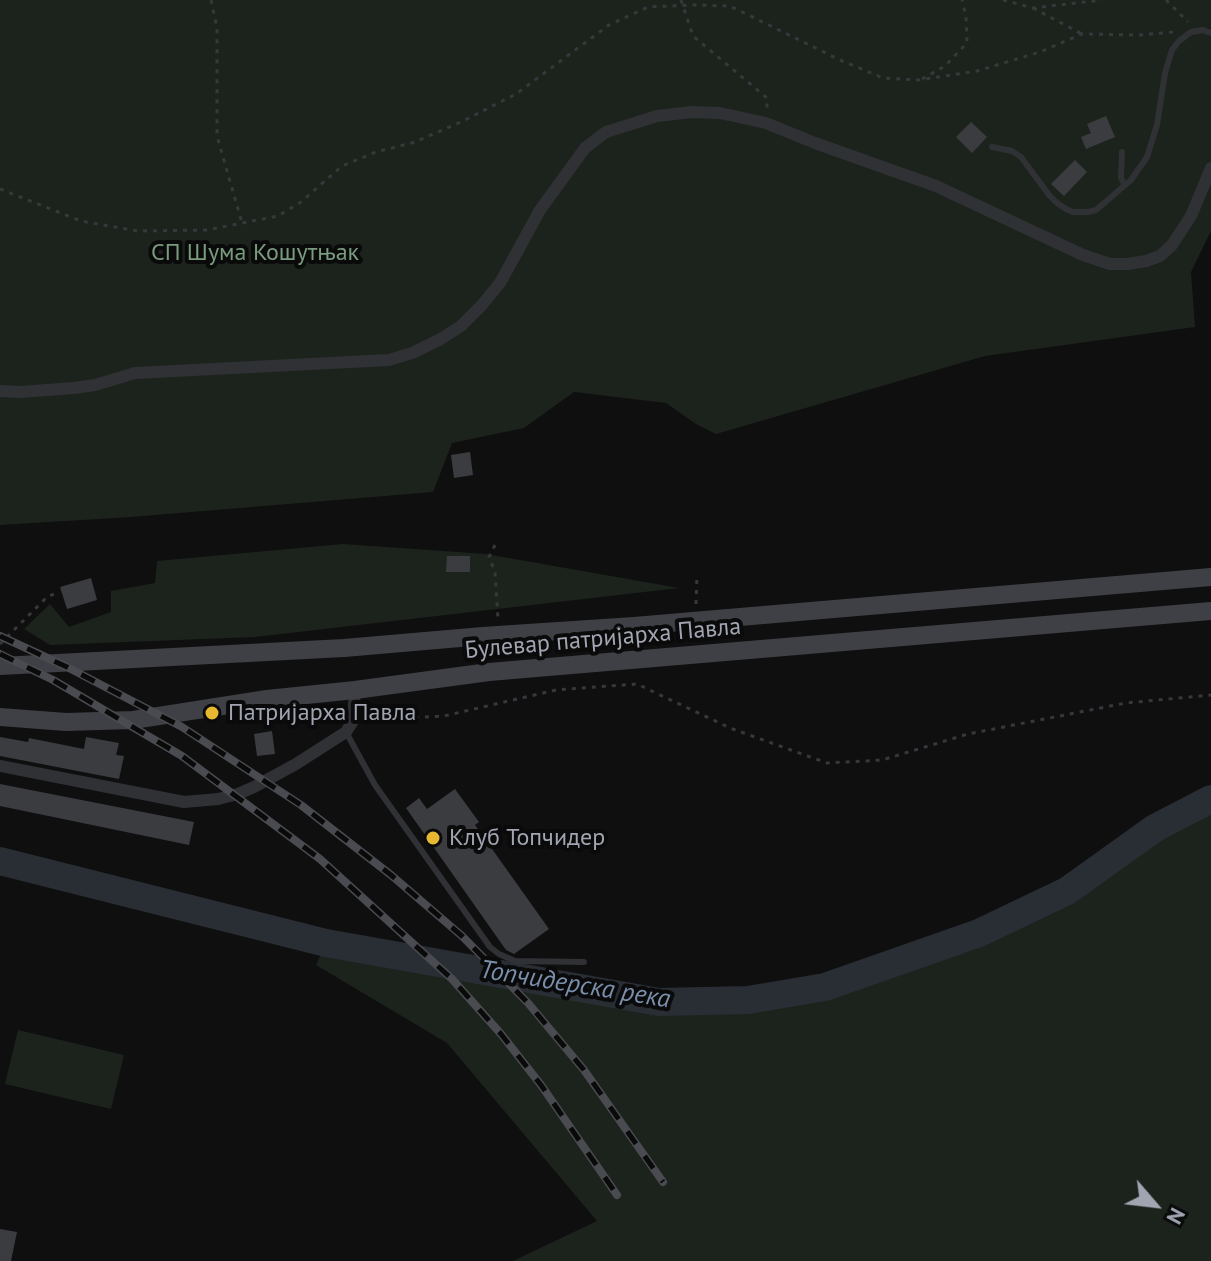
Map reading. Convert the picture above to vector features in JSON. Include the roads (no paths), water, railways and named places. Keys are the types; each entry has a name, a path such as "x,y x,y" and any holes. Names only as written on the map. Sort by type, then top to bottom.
{"main road":[{"name":"Булевар патријарха Павла","path":"0,666 344,648 1211,577"},
{"name":"Булевар патријарха Павла","path":"0,717 66,722 133,720 267,699 489,672 1211,611"}],"street":[{"path":"0,391 74,388 135,373 389,360 412,353 461,326 481,306 500,283 540,210 585,148 606,132 657,116 720,113 766,123 936,186 1083,255 1110,264 1146,261 1160,256 1172,245 1191,216 1211,168"},
{"path":"0,766 174,800 199,802 238,794 296,764 350,726 355,690"}],"lane":[{"path":"992,147 1012,151 1021,157 1057,203 1073,212 1096,210 1139,170 1150,150 1172,50 1179,41 1197,30 1211,33"},
{"path":"1122,152 1121,178 1125,185"},
{"path":"350,726 375,785 490,947 515,961 584,962"}],"waterway":[{"name":"Топчидерска река","path":"0,861 326,943 659,1002 748,1000 825,987 979,933 1067,891 1155,828 1211,799"}],"railway":[{"path":"0,636 182,727 301,805 391,875 462,936 528,1003 584,1070 663,1182"},
{"path":"0,654 53,680 182,756 320,859 452,979 501,1034 541,1085 617,1195"}],"place":[{"name":"Патријарха Павла","path":"212,713"},
{"name":"Клуб Топчидер","path":"433,838"}],"park label":[{"name":"СП Шума Кошутњак","path":"255,253"}]}
